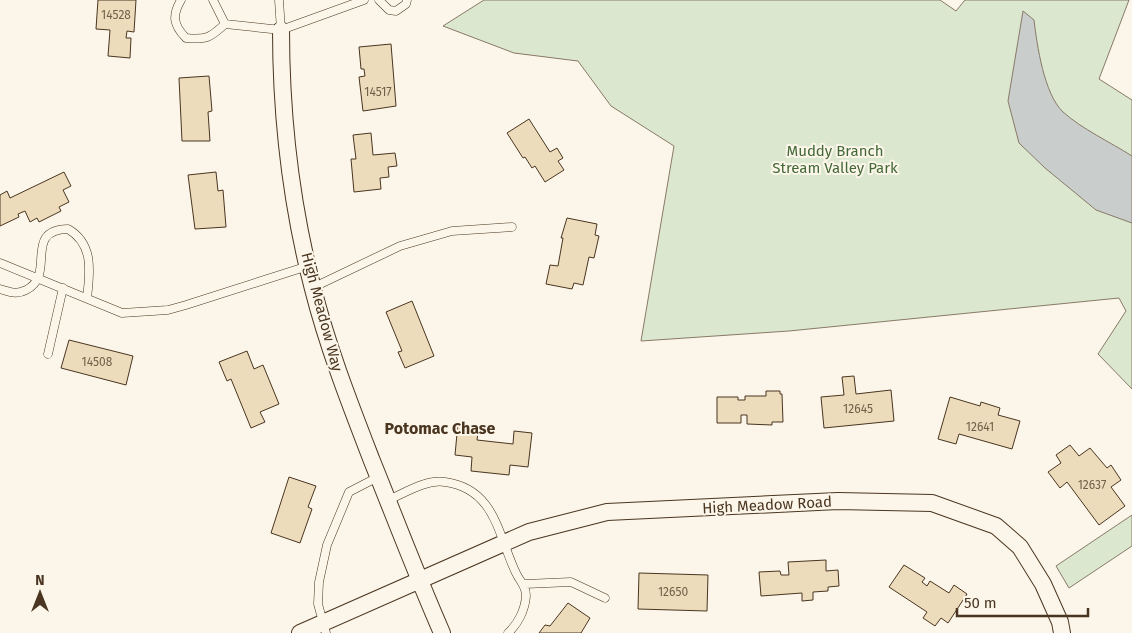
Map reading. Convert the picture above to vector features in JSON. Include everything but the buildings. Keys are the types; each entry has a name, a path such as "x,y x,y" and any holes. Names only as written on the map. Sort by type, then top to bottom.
{"street":[{"name":"High Meadow Way","path":"281,30 281,86 288,162 312,288 335,364 420,582"},
{"name":"High Meadow Road","path":"300,633 324,628 529,532 607,512 838,501 932,503 996,526 1020,547 1043,584 1060,622 1062,633"},
{"path":"420,582 442,633"}],"lane":[{"path":"181,0 175,10 174,19 177,29 186,38 200,40 212,36 225,24 281,30 364,0"},
{"path":"213,0 225,24"},
{"path":"279,0 281,30"},
{"path":"379,0 389,10 396,11 406,4 407,0"},
{"path":"312,288 400,246 452,231 512,227"},
{"path":"0,289 11,293 22,292 33,287 40,279 42,247 46,236 51,232 68,229 83,241 88,256 90,273 87,298"},
{"path":"0,264 122,313 168,310 308,266"},
{"path":"48,354 63,288"},
{"path":"324,628 318,604 319,582 327,545 350,492 379,477"},
{"path":"388,500 429,483 445,482 456,485 485,502 495,518 516,574 525,584 526,596 522,611 508,633"},
{"path":"525,584 571,582 604,598"}],"green space":[{"name":"Muddy Branch Stream Valley Park","path":"484,0 940,0 956,11 965,0 1129,0 1099,79 1132,100 1132,389 1098,354 1126,311 1119,298 789,331 641,341 674,146 611,106 578,61 514,53 443,26"},
{"path":"1132,515 1132,546 1069,588 1056,566"}],"shaded area":[{"path":"1023,11 1034,20 1042,69 1056,104 1079,124 1132,156 1132,223 1096,210 1045,168 1019,143 1008,101"}],"district":[{"name":"Potomac Chase","path":"440,428"}]}
